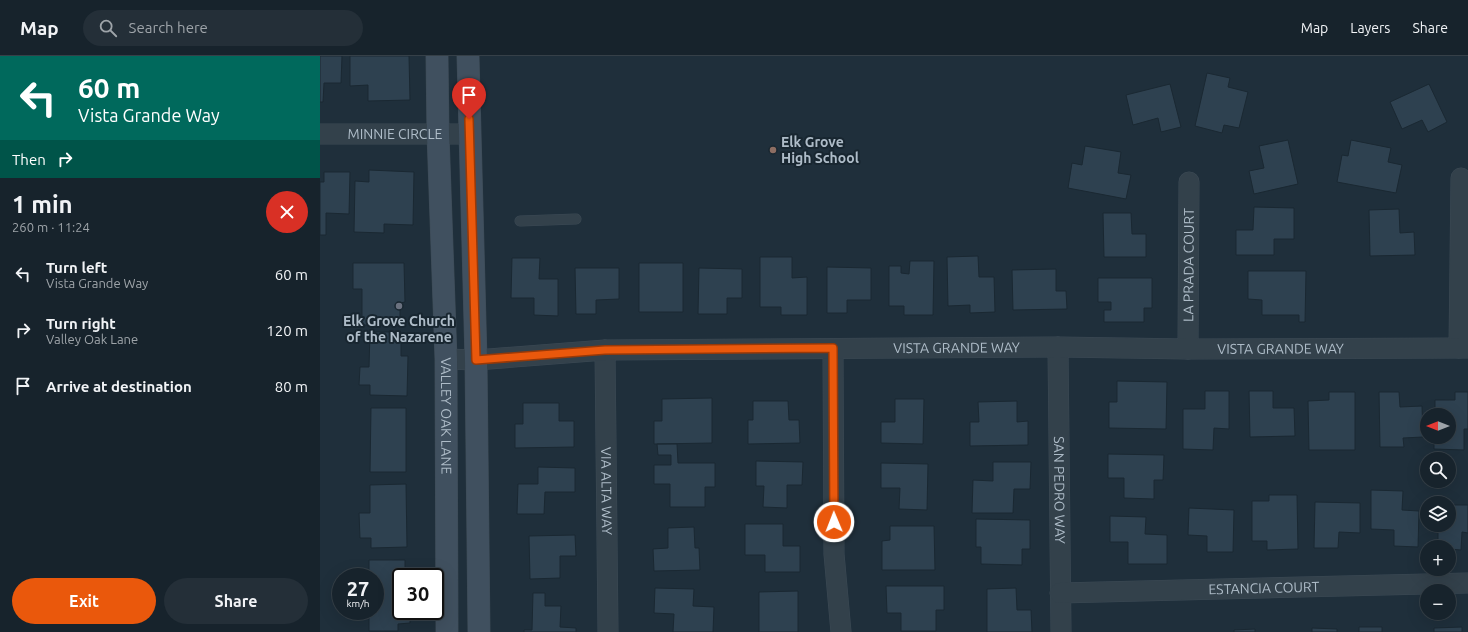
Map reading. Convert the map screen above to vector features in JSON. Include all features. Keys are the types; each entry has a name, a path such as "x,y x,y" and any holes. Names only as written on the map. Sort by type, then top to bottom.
{"street":[{"name":"VALLEY OAK LANE","path":"437,56 438,134 446,359 447,632"},
{"path":"468,56 476,360 479,632"},
{"name":"MINNIE CIRCLE","path":"320,134 469,134"},
{"path":"1461,178 1463,348"},
{"name":"LA PRADA COURT","path":"1188,349 1189,182"},
{"name":"VISTA GRANDE WAY","path":"446,359 476,360 605,350 1058,347 1188,349 1463,348"},
{"name":"SAN PEDRO WAY","path":"1058,347 1061,632"},
{"path":"833,348 834,554 841,632"},
{"name":"VIA ALTA WAY","path":"605,350 608,632"},
{"name":"ESTANCIA COURT","path":"1060,593 1468,583"}],"lane":[{"path":"520,221 576,219"}],"building":[{"path":"320,56 342,56 341,83 324,83 323,102 320,102"},
{"path":"350,56 409,56 410,100 368,101 368,85 350,86"},
{"path":"1207,73 1230,78 1228,87 1248,92 1239,128 1224,125 1222,133 1195,126"},
{"path":"1170,84 1181,127 1161,132 1158,118 1133,125 1126,95"},
{"path":"1429,84 1447,122 1428,132 1422,120 1402,129 1390,102"},
{"path":"1288,140 1298,184 1254,194 1249,171 1264,168 1259,146"},
{"path":"1351,140 1391,148 1388,162 1402,165 1396,193 1337,182 1342,155 1348,156"},
{"path":"1085,146 1121,152 1118,173 1131,175 1126,199 1068,188 1072,163 1082,165"},
{"path":"369,170 414,172 413,225 384,224 384,233 354,232 355,181 369,182"},
{"path":"324,172 350,172 349,214 326,213 326,235 320,235 320,182 324,182"},
{"path":"1254,207 1294,208 1294,239 1274,239 1274,255 1236,255 1236,230 1253,230"},
{"path":"1399,209 1400,233 1414,232 1415,255 1370,256 1369,210"},
{"path":"1103,213 1131,213 1132,234 1146,234 1146,257 1104,257"},
{"path":"978,256 979,277 994,277 995,312 970,313 970,305 948,306 947,257"},
{"path":"760,257 792,257 792,278 807,277 807,315 781,315 781,307 760,307"},
{"path":"512,258 540,258 539,279 558,279 558,316 534,315 534,298 511,298"},
{"path":"910,261 934,261 933,315 904,315 904,306 889,306 889,266 901,266 901,273 909,274"},
{"path":"353,263 404,263 405,302 400,303 400,325 362,325 362,289 353,289"},
{"path":"639,263 683,263 683,312 639,312"},
{"path":"827,267 871,268 871,300 847,300 847,313 827,313"},
{"path":"575,268 619,268 619,299 596,300 596,314 576,314"},
{"path":"699,268 742,269 742,298 727,298 727,314 698,314"},
{"path":"1056,269 1056,291 1066,291 1067,309 1013,310 1012,270"},
{"path":"1248,271 1306,271 1305,322 1299,322 1299,315 1262,315 1262,300 1248,299"},
{"path":"1098,278 1152,278 1152,308 1144,308 1144,322 1104,322 1104,310 1111,310 1111,302 1098,302"},
{"path":"370,332 401,332 401,356 408,356 407,396 370,395 370,385 359,385 360,367 369,367"},
{"path":"1117,381 1167,382 1166,429 1109,428 1109,402 1117,402"},
{"path":"1205,391 1229,391 1229,429 1214,428 1213,450 1183,449 1183,409 1205,409"},
{"path":"1249,391 1273,391 1273,408 1294,408 1295,436 1250,437"},
{"path":"1329,392 1355,392 1355,450 1309,450 1308,401 1329,400"},
{"path":"1379,392 1399,392 1400,407 1422,406 1422,408 1420,408 1420,437 1403,438 1404,447 1380,447"},
{"path":"1455,392 1468,392 1468,429 1464,429 1464,450 1434,449 1434,444 1456,444 1456,408 1435,408 1435,400 1455,400"},
{"path":"712,398 712,443 654,444 654,421 662,421 662,399"},
{"path":"895,399 924,399 923,444 881,443 881,422 895,422"},
{"path":"753,401 788,401 789,420 799,420 800,443 748,444 748,420 753,420"},
{"path":"1017,401 1017,422 1028,421 1028,445 970,446 970,422 979,422 978,402"},
{"path":"523,403 559,403 559,421 574,421 574,447 515,448 515,424 523,424"},
{"path":"371,408 406,408 406,472 370,472"},
{"path":"657,444 677,444 678,463 715,463 715,487 705,487 705,507 670,507 670,484 654,484 654,465 671,465 671,455 658,455"},
{"path":"1108,454 1164,455 1163,480 1154,480 1154,499 1124,498 1124,478 1108,478"},
{"path":"756,461 803,462 802,485 787,485 787,508 763,507 764,486 756,486"},
{"path":"993,462 1031,462 1030,489 1014,489 1013,513 972,513 973,480 993,481"},
{"path":"881,463 928,464 927,510 899,509 900,488 881,488"},
{"path":"538,467 575,468 575,492 545,492 544,514 517,514 518,484 538,484"},
{"path":"406,484 407,547 371,548 371,538 360,538 359,513 370,513 370,485"},
{"path":"1371,490 1403,491 1402,510 1419,511 1418,547 1394,546 1394,530 1371,529"},
{"path":"1269,495 1297,495 1298,549 1267,550 1267,541 1252,541 1252,501 1269,501"},
{"path":"1315,502 1360,503 1360,533 1339,532 1338,548 1314,548"},
{"path":"1456,505 1468,505 1468,533 1462,532 1461,550 1456,550 1456,540 1438,540 1438,532 1456,532"},
{"path":"1189,508 1234,510 1233,552 1207,552 1207,536 1188,535"},
{"path":"1110,516 1146,517 1145,534 1167,535 1167,564 1128,564 1128,542 1110,542"},
{"path":"976,519 1030,520 1030,549 1022,549 1022,565 981,564 981,547 976,547"},
{"path":"745,524 783,524 783,546 800,546 800,572 765,572 765,555 745,555"},
{"path":"890,526 934,526 935,570 882,570 882,541 890,540"},
{"path":"694,527 695,548 699,548 700,570 654,571 653,549 668,548 668,528"},
{"path":"575,535 576,556 560,556 560,578 530,579 529,536"},
{"path":"369,560 405,560 405,568 392,568 392,620 410,620 410,623 398,624 398,631 369,631 369,620 384,620 384,568 369,568"},
{"path":"886,586 944,586 944,610 936,610 936,631 901,631 901,613 887,613"},
{"path":"655,588 694,589 693,606 714,607 713,632 673,632 674,614 654,613"},
{"path":"1016,588 1017,610 1031,610 1032,632 987,632 987,589"},
{"path":"798,591 798,632 759,632 759,592"},
{"path":"533,593 545,593 545,606 561,606 560,627 576,628 576,632 524,632 524,630 532,630"},
{"path":"1359,627 1382,627 1382,632 1359,632"},
{"path":"1462,627 1462,632 1434,632 1434,628"},
{"path":"1312,628 1337,629 1337,632 1312,632"},
{"path":"1255,629 1255,632 1234,632 1234,630"}],"place":[{"name":"Elk Grove High School","path":"773,150"},
{"name":"Elk Grove Church of the Nazarene","path":"399,306"}],"route":[{"path":"469,119 476,360 605,350 833,348 834,522"}]}
